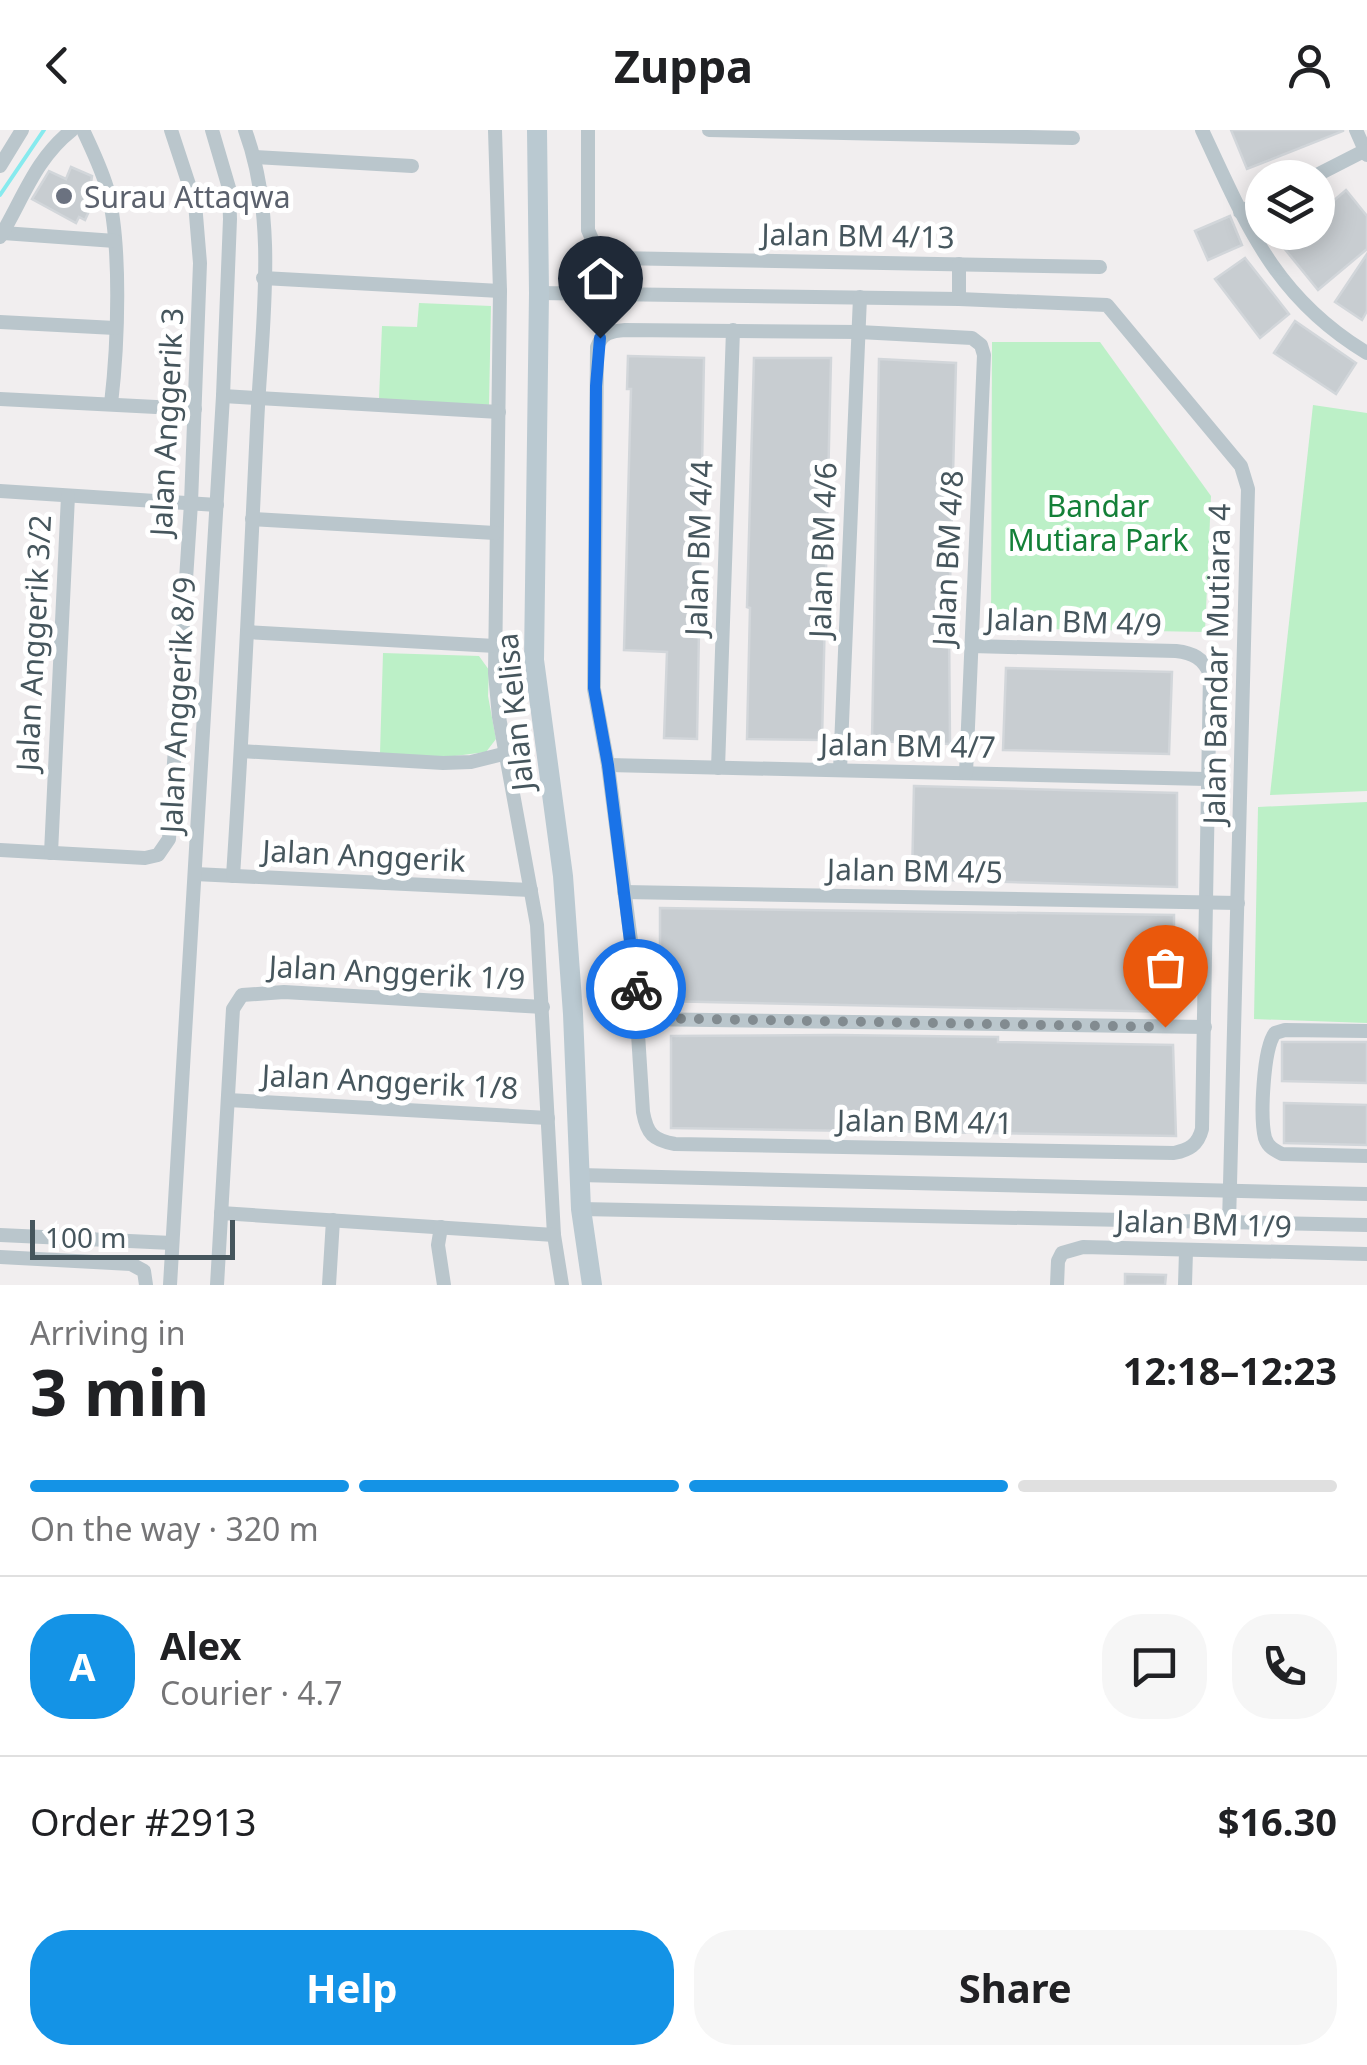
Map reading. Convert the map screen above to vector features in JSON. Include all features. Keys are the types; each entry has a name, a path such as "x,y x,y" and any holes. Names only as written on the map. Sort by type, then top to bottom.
{"main road":[{"name":"Jalan Kelisa","path":"537,130 534,660 562,876 573,1014 581,1209 592,1285"}],"street":[{"path":"0,166 22,130"},
{"path":"72,130 35,169 1,235 115,240"},
{"path":"83,130 106,187 115,240 116,368 112,404"},
{"name":"Jalan Anggerik 3","path":"50,853 145,858 158,855 169,840 191,503 198,237 195,203 170,130"},
{"name":"Jalan Anggerik 8/9","path":"170,1285 217,505 230,219 229,188 212,130"},
{"path":"232,876 247,632 264,225 255,157 245,130"},
{"path":"495,130 500,291 497,696 532,890 544,1007 554,1235 562,1285"},
{"name":"Jalan BM 4/13","path":"588,130 588,230 595,246 615,258 1100,267"},
{"path":"709,130 1073,138"},
{"path":"1202,130 1240,212 1296,298 1367,353"},
{"path":"1335,167 1366,153 1356,130"},
{"path":"255,157 412,166"},
{"path":"1240,212 1245,210"},
{"path":"959,264 959,298"},
{"path":"263,278 500,291"},
{"name":"Jalan Bandar Mutiara 4","path":"539,293 959,298 1107,305 1241,466 1248,489 1229,1223"},
{"name":"Jalan BM 4/6","path":"840,770 860,297"},
{"path":"0,322 115,328"},
{"path":"859,332 625,330 610,331 600,338 597,347 592,655 595,703 608,765 638,1018 1205,1027 1206,779"},
{"name":"Jalan BM 4/4","path":"718,768 732,330"},
{"name":"Jalan BM 4/8","path":"859,332 972,338 981,345 984,355 966,773"},
{"path":"223,396 498,412"},
{"path":"0,399 195,408"},
{"path":"0,491 217,505"},
{"name":"Jalan Anggerik 3/2","path":"50,853 68,496"},
{"path":"252,519 496,532"},
{"path":"247,632 495,646"},
{"name":"Jalan BM 4/9","path":"970,646 1176,651 1200,658 1210,674 1206,779"},
{"path":"241,751 443,763 490,759 506,753"},
{"name":"Jalan BM 4/7","path":"608,765 1206,779"},
{"path":"0,850 50,853"},
{"name":"Jalan Anggerik","path":"194,874 532,890"},
{"name":"Jalan BM 4/5","path":"624,892 1238,903"},
{"name":"Jalan Anggerik 1/9","path":"217,1285 233,1009 238,999 250,992 544,1007"},
{"name":"Jalan BM 4/1","path":"638,1018 646,1127 658,1141 1174,1153 1190,1149 1202,1129 1205,1027"},
{"path":"1367,1031 1285,1030 1271,1038 1266,1056 1264,1135 1272,1150 1367,1156"},
{"name":"Jalan Anggerik 1/8","path":"228,1100 548,1118"},
{"path":"579,1175 1367,1194"},
{"path":"581,1209 1367,1224"},
{"path":"221,1213 554,1235"},
{"path":"330,1285 332,1220"},
{"path":"441,1228 438,1245 444,1285"},
{"path":"0,1234 172,1243"},
{"name":"Jalan BM 1/9","path":"1057,1279 1058,1260 1069,1248 1367,1254"},
{"path":"1186,1252 1186,1285"},
{"path":"0,1257 131,1264 144,1272 146,1285"}],"green space":[{"path":"419,303 491,306 489,405 379,399 382,326 417,327"},
{"name":"Bandar Mutiara Park","path":"992,342 1100,342 1211,496 1205,632 991,628"},
{"path":"1313,405 1367,413 1367,791 1270,795"},
{"path":"383,653 479,656 489,670 488,696 496,739 486,752 447,757 380,753"},
{"path":"1367,802 1367,1023 1254,1019 1258,807"}],"building":[{"path":"1231,130 1343,130 1270,160 1245,160 1245,164"},
{"name":"Surau Attaqwa","path":"71,167 92,176 90,190 97,193 85,220 79,217 76,223 32,199 49,171 66,179"},
{"path":"1346,190 1367,216 1367,249 1318,290 1286,250 1335,250 1335,199"},
{"path":"1230,216 1242,245 1208,260 1195,231"},
{"path":"1367,254 1367,311 1362,320 1335,302"},
{"path":"1245,258 1289,314 1260,338 1215,279"},
{"path":"1295,321 1356,363 1336,394 1274,353"},
{"path":"628,356 704,358 697,739 664,738 667,652 624,650 631,389 627,389"},
{"path":"754,358 831,358 822,740 747,739"},
{"path":"879,359 956,363 950,744 872,741"},
{"path":"1006,668 1172,672 1169,754 1003,750"},
{"path":"914,786 1177,793 1177,887 912,879"},
{"path":"660,908 1174,915 1174,1012 660,1001"},
{"path":"836,1035 1173,1045 1176,1136 671,1128 671,1036"},
{"path":"1282,1042 1367,1042 1367,1083 1282,1081"},
{"path":"1284,1103 1367,1105 1367,1145 1284,1143"},
{"path":"1125,1274 1166,1275 1165,1285 1125,1285"}],"waterway":[{"path":"0,195 44,130"}],"way so far":[{"path":"636,989 638,1018 1165,1027"}],"place":[{"name":"Surau Attaqwa","path":"64,196"}],"route":[{"path":"600,338 592,655 595,703 608,765 636,989"}]}
